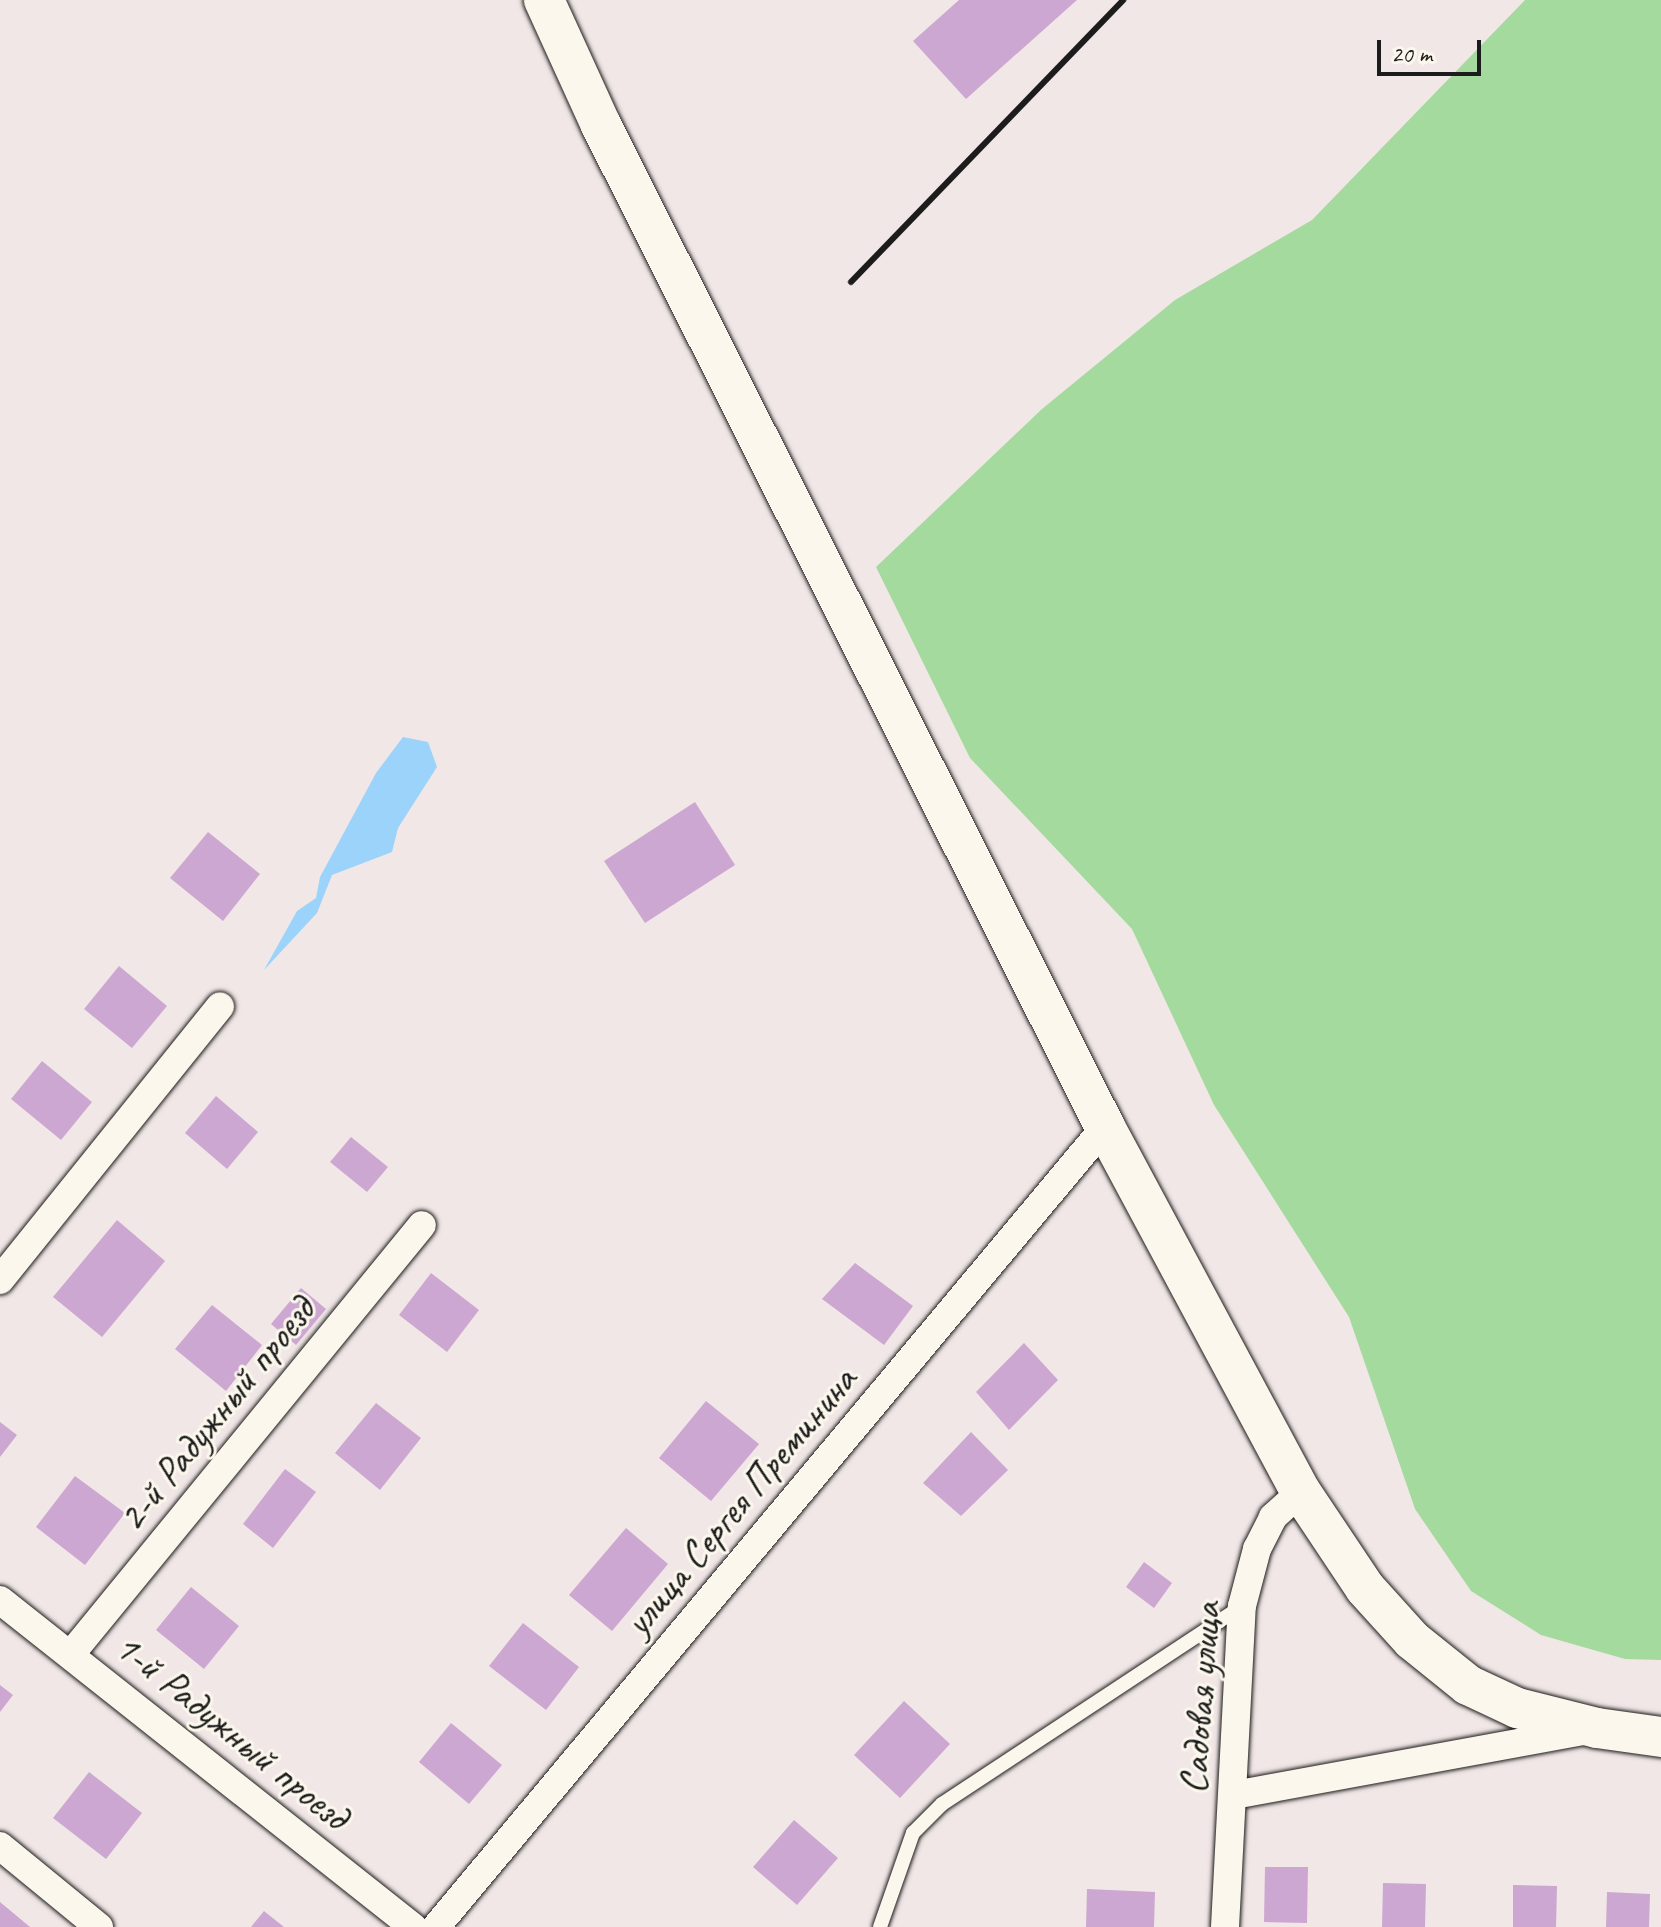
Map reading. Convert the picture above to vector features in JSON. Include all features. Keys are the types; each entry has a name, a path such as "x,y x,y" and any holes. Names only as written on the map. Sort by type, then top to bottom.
{"street":[{"path":"544,0 601,125 1105,1127 1301,1492 1365,1588 1412,1640 1468,1685 1517,1708 1597,1728 1661,1737"},
{"path":"0,1280 220,1006"},
{"name":"улица Сергея Преминина","path":"436,1927 1105,1127"},
{"name":"2-й Радужный проезд","path":"71,1654 422,1225"},
{"name":"Садовая улица","path":"1225,1927 1242,1606 1257,1549 1273,1517 1301,1492"},
{"name":"1-й Радужный проезд","path":"0,1600 413,1927"},
{"path":"1234,1795 1597,1728"},
{"path":"0,1846 99,1927"}],"lane":[{"path":"880,1927 913,1833 942,1804 1242,1606"}],"green space":[{"path":"1525,0 1661,0 1661,1660 1625,1659 1541,1635 1471,1591 1415,1509 1349,1317 1214,1105 1132,929 970,758 876,567 1042,409 1175,300 1312,220"}],"water":[{"path":"403,737 428,742 437,767 398,828 392,852 332,875 317,913 264,970 297,911 316,898 320,877 376,773"}],"building":[{"path":"959,0 1077,0 966,99 913,41"},
{"path":"695,802 735,865 645,923 604,861"},
{"path":"208,832 260,874 223,921 170,878"},
{"path":"119,966 167,1006 132,1048 84,1009"},
{"path":"42,1061 92,1102 61,1140 11,1099"},
{"path":"216,1096 258,1132 227,1169 185,1133"},
{"path":"351,1137 388,1167 367,1192 330,1162"},
{"path":"117,1220 165,1261 102,1337 53,1297"},
{"path":"855,1263 913,1306 884,1345 822,1299"},
{"path":"431,1273 479,1310 447,1352 399,1315"},
{"path":"301,1288 326,1309 296,1345 271,1324"},
{"path":"212,1305 262,1345 226,1391 175,1349"},
{"path":"1024,1343 1058,1380 1009,1430 976,1392"},
{"path":"706,1401 759,1444 711,1501 659,1458"},
{"path":"376,1403 421,1438 380,1490 335,1453"},
{"path":"0,1422 17,1435 0,1457"},
{"path":"971,1432 1008,1470 961,1516 923,1483"},
{"path":"285,1469 316,1492 273,1548 243,1524"},
{"path":"75,1476 125,1513 85,1565 36,1527"},
{"path":"626,1528 668,1564 612,1631 569,1595"},
{"path":"1144,1562 1172,1583 1154,1608 1126,1587"},
{"path":"191,1587 239,1626 204,1669 156,1630"},
{"path":"523,1623 579,1667 546,1710 489,1666"},
{"path":"0,1685 13,1695 0,1712"},
{"path":"904,1701 950,1744 900,1798 854,1755"},
{"path":"451,1723 502,1765 469,1804 419,1762"},
{"path":"89,1772 142,1813 106,1859 53,1818"},
{"path":"794,1820 838,1858 797,1905 753,1867"},
{"path":"1265,1867 1308,1867 1307,1923 1264,1922"},
{"path":"1383,1883 1426,1884 1425,1927 1382,1927"},
{"path":"1513,1885 1557,1886 1556,1927 1513,1927"},
{"path":"1087,1889 1155,1892 1154,1927 1086,1927"},
{"path":"1607,1892 1650,1894 1649,1927 1606,1927"},
{"path":"0,1902 30,1927 0,1927"},
{"path":"264,1911 284,1927 251,1927"}],"railway":[{"path":"851,282 1123,0"}]}
